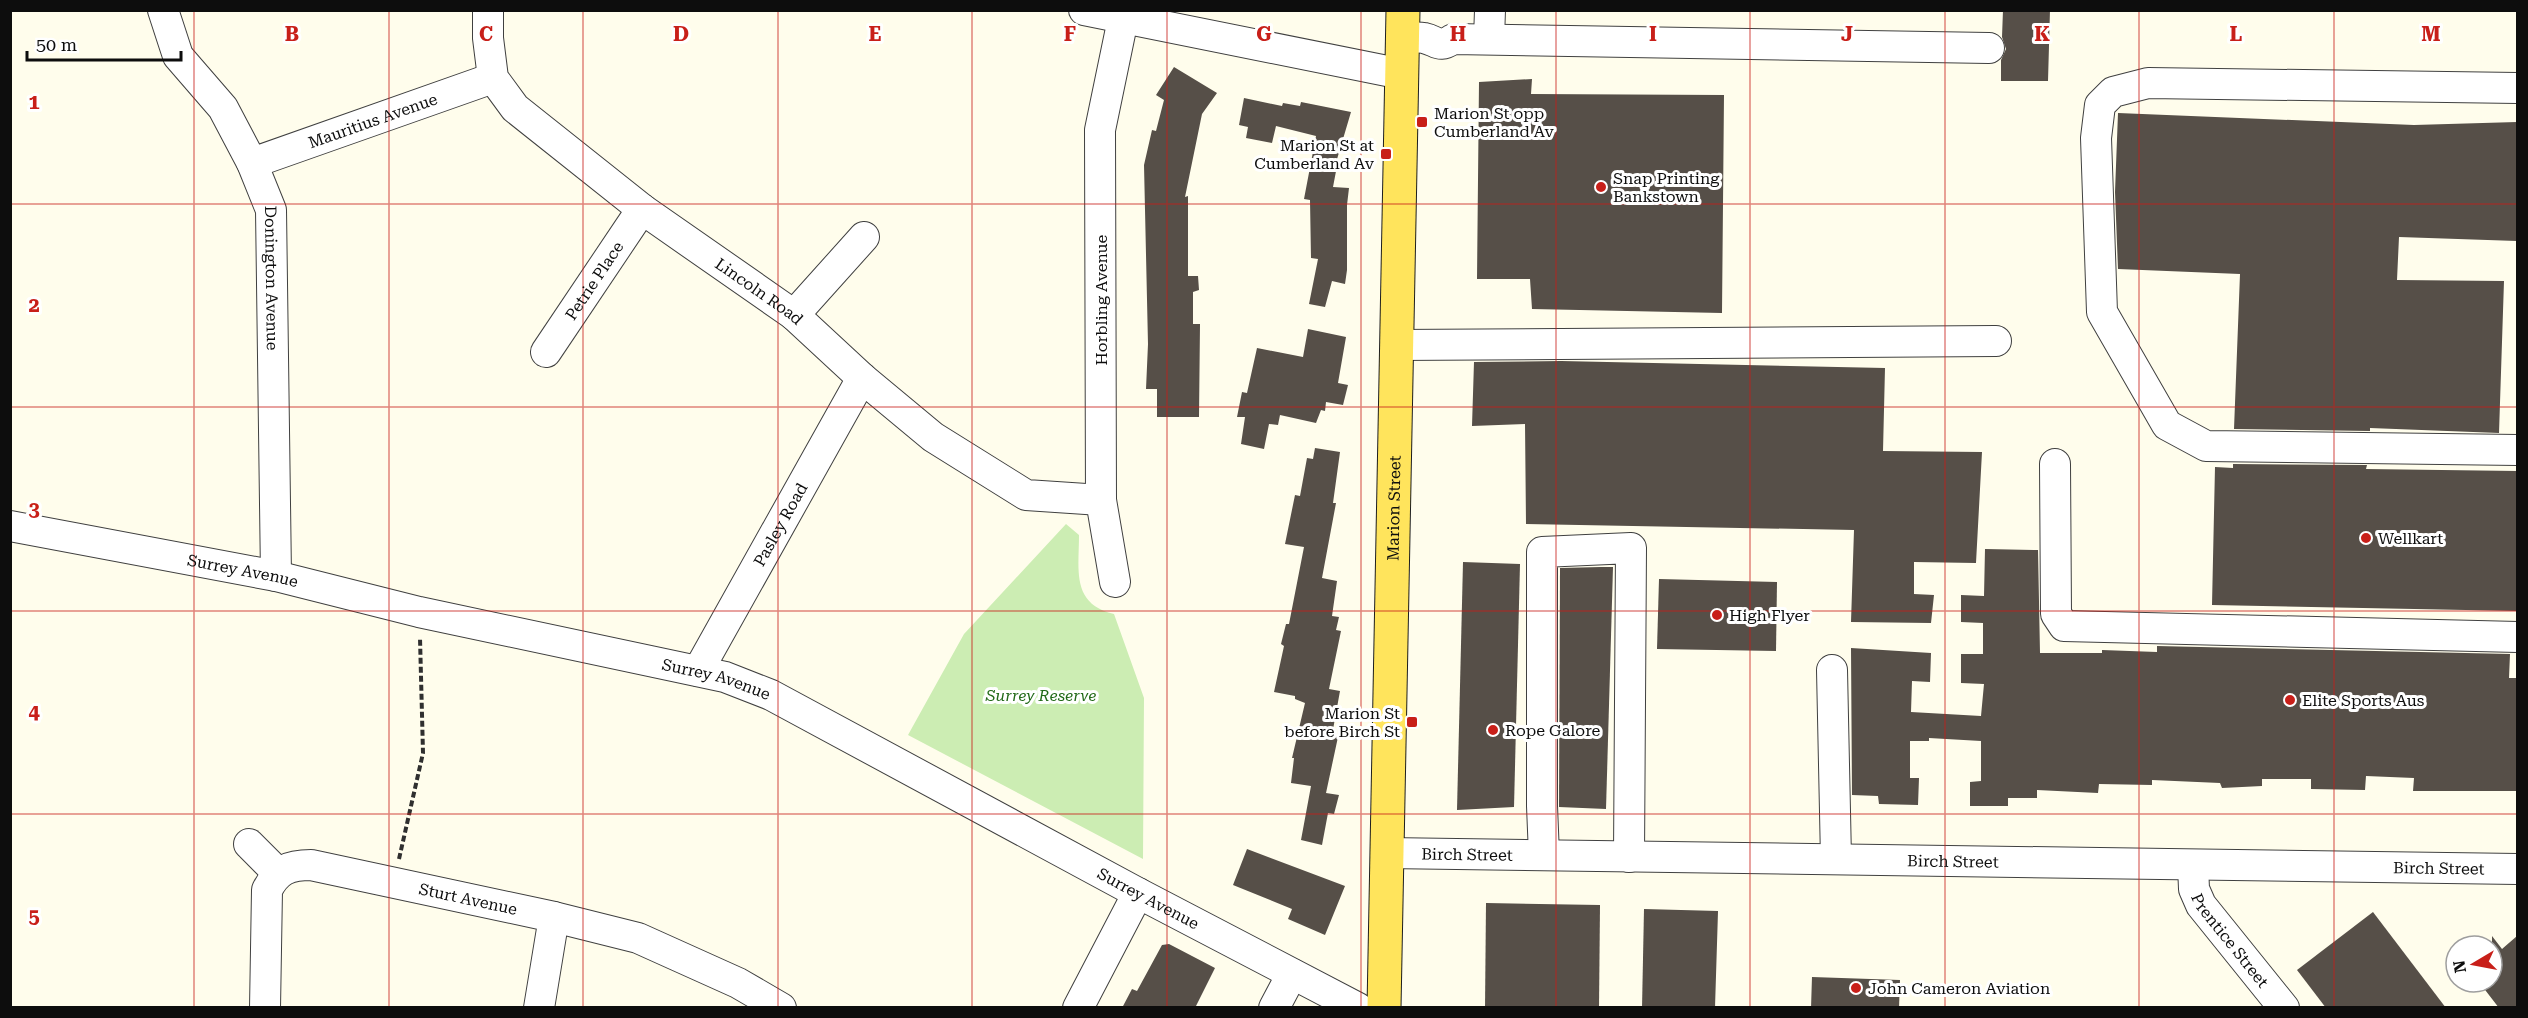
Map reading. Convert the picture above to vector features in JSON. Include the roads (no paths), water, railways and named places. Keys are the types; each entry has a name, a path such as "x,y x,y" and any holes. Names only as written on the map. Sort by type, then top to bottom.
{"main road":[{"name":"Marion Street","path":"1384,1008 1402,74 1422,31"}],"street":[{"name":"Donington Avenue","path":"163,10 178,56 222,108 252,163 271,210 276,576"},
{"name":"Lincoln Road","path":"488,10 488,38 493,78 515,108 642,209 794,315 862,378 933,437 1026,495 1101,500"},
{"path":"1084,10 1402,74"},
{"name":"Horbling Avenue","path":"1115,582 1101,500 1100,130 1123,19"},
{"path":"1422,31 1489,25 1989,48"},
{"name":"Mauritius Avenue","path":"252,163 493,78"},
{"path":"2517,88 2148,83 2114,92 2100,105 2096,138 2102,312 2167,425 2206,446 2517,450"},
{"name":"Petrie Place","path":"546,352 642,209"},
{"path":"794,315 864,237"},
{"path":"1396,345 1996,341"},
{"name":"Pasley Road","path":"698,671 862,378"},
{"path":"2055,464 2056,614 2064,626 2517,637"},
{"name":"Surrey Avenue","path":"10,526 276,576 419,612 724,677 771,695 1138,893 1358,1008"},
{"path":"1544,855 1542,552 1631,548 1629,857"},
{"path":"1832,670 1836,860"},
{"path":"249,844 278,873 267,890 265,900 265,1008"},
{"name":"Birch Street","path":"1387,853 2517,869"},
{"name":"Sturt Avenue","path":"278,873 291,866 311,865 554,917 638,938 738,983 781,1008"},
{"name":"Prentice Street","path":"2193,865 2194,889 2201,905 2284,1008"},
{"path":"1078,1008 1138,893"},
{"path":"539,1008 554,917"},
{"path":"1274,1008 1292,974"}],"place":[{"name":"Marion St opp Cumberland Av","path":"1422,122"},
{"name":"Marion St at Cumberland Av","path":"1386,154"},
{"name":"Snap Printing Bankstown","path":"1601,187"},
{"name":"Wellkart","path":"2366,538"},
{"name":"High Flyer","path":"1717,615"},
{"name":"Elite Sports Aus","path":"2290,700"},
{"name":"Marion St before Birch St","path":"1412,722"},
{"name":"Rope Galore","path":"1493,730"},
{"name":"John Cameron Aviation","path":"1856,988"}],"park label":[{"name":"Surrey Reserve","path":"1041,695"}]}
